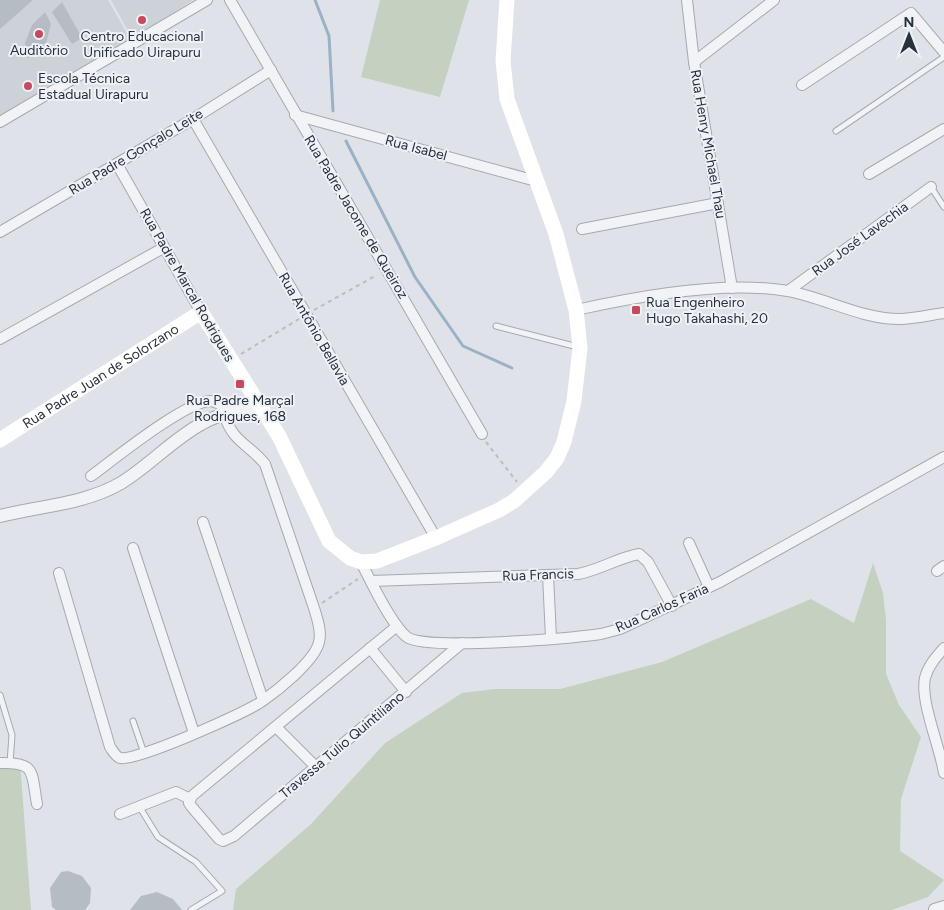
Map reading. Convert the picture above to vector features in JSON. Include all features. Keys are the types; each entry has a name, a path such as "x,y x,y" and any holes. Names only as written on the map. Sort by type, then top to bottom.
{"main road":[{"path":"366,572 377,561 436,538 498,510 526,491 546,472 564,442 574,401 580,348 576,310 556,234 507,99 503,61 506,0"},
{"name":"Rua Padre Marcal Rodrigues","path":"201,312 279,436 329,541 366,572"},
{"name":"Rua Padre Juan de Solorzano","path":"1,436 201,312"}],"street":[{"path":"0,122 207,0"},
{"name":"Rua Padre Jacome de Queiroz","path":"230,0 388,269 482,434"},
{"name":"Rua Henry Michael Thau","path":"688,0 694,62 732,288"},
{"path":"694,62 774,0"},
{"path":"802,85 909,10 944,52"},
{"name":"Rua Padre Gonçalo Leite","path":"0,232 193,119 271,70"},
{"name":"Rua Isabel","path":"296,115 536,180"},
{"name":"Rua Antônio Bellavia","path":"193,119 436,538"},
{"path":"869,174 944,129"},
{"name":"Rua Padre Marcal Rodrigues","path":"117,164 201,312"},
{"name":"Rua José Lavechia","path":"788,291 931,187"},
{"path":"582,229 718,203"},
{"path":"0,339 164,248"},
{"path":"576,310 633,298 755,287 788,291 868,314 902,319 944,313"},
{"path":"59,573 110,747 121,758 130,758 144,753 241,713 263,700 298,671 314,652 319,642 319,627 314,608 265,464 255,452 234,437 227,413 218,403 211,401 191,406 91,476"},
{"path":"0,516 87,498 104,491 122,482 191,430 227,413 259,406"},
{"name":"Rua Carlos Faria","path":"366,572 397,626 406,636 420,643 462,643 582,637 620,629 709,588 944,457"},
{"path":"203,522 263,700"},
{"path":"688,543 709,588"},
{"path":"133,548 194,733"},
{"name":"Rua Francis","path":"366,572 548,574 588,572 600,569 628,556 639,554 648,562 672,606"},
{"path":"548,574 551,638"},
{"path":"120,814 176,792 190,802 397,626"},
{"name":"Travessa Tulio Quintiliano","path":"190,802 219,839 223,841 234,836 462,643"},
{"path":"370,648 406,692"},
{"path":"944,648 932,661 925,678 925,695 944,773"},
{"path":"277,728 316,767"},
{"path":"5,763 25,764 29,769 37,804"}],"lane":[{"path":"836,131 944,57"},
{"path":"931,187 944,207"},
{"path":"496,326 580,348"},
{"path":"0,694 12,735 5,763"},
{"path":"133,721 144,753"},
{"path":"139,806 158,837 196,862 222,891 191,910"}],"path":[{"path":"230,360 305,315 388,269"},
{"path":"482,434 492,453 526,491"},
{"path":"314,608 366,572"}],"shaded area":[{"name":"Escola Técnica Estadual Uirapuru","path":"0,0 108,0 132,42 0,119"},
{"name":"Centro Educacional Unificado Uirapuru","path":"111,0 193,0 133,40"}],"green space":[{"path":"380,0 469,0 440,97 361,77"},
{"path":"873,563 883,593 886,620 886,674 899,705 921,737 901,799 900,851 944,880 928,897 892,910 233,910 236,889 311,824 385,743 462,693 495,689 560,689 662,662 811,599 854,623"},
{"path":"20,761 31,910 0,910 0,762"}],"building":[{"path":"0,0 33,0 0,29"},
{"path":"62,2 82,38 72,44 52,12"},
{"name":"Auditòrio","path":"45,12 51,24 46,43 38,53 27,58 25,43 32,25"},
{"path":"68,871 82,876 91,888 90,903 85,910 56,910 52,907 50,888 61,872"},
{"path":"157,892 173,899 182,910 130,910 141,896"}],"waterway":[{"path":"315,0 329,36 333,111"},
{"path":"346,141 415,277 463,346 512,368"}],"place":[{"name":"Centro Educacional Unificado Uirapuru","path":"142,20"},
{"name":"Auditòrio","path":"39,34"},
{"name":"Escola Técnica Estadual Uirapuru","path":"28,86"},
{"name":"Rua Engenheiro Hugo Takahashi, 20","path":"636,310"},
{"name":"Rua Padre Marçal Rodrigues, 168","path":"240,384"}]}
